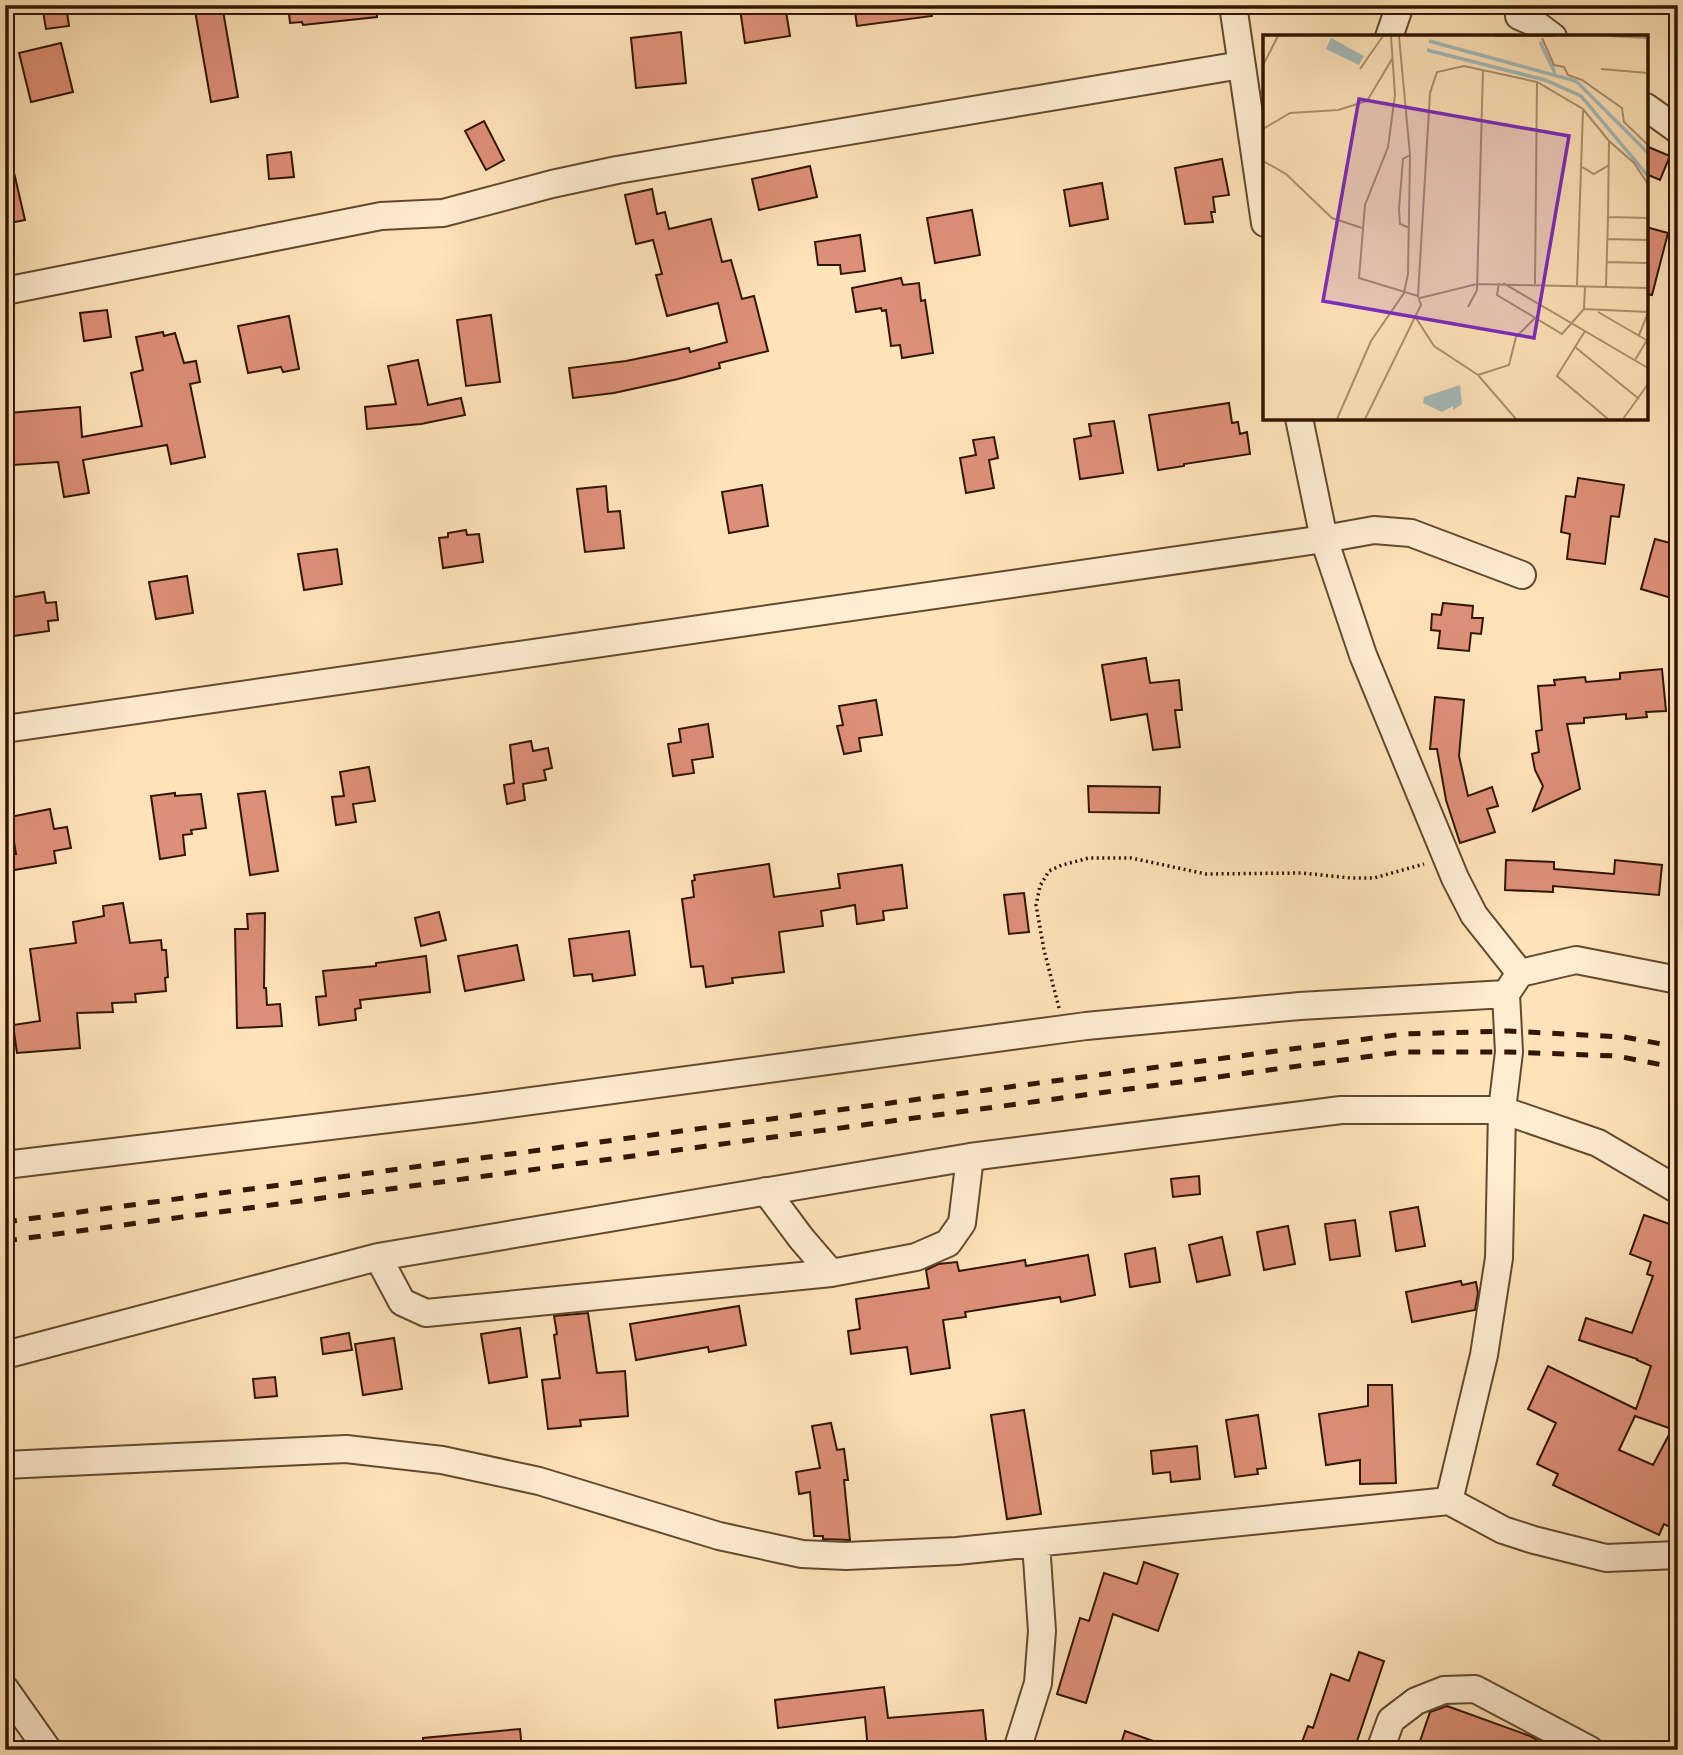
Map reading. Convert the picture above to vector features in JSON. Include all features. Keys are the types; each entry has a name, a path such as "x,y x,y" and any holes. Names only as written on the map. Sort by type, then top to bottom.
{"street":[{"path":"1233,5 1263,210"},
{"path":"1390,35 1400,5"},
{"path":"1517,19 1534,22 1550,35"},
{"path":"5,291 381,216 443,213 617,170 1241,65"},
{"path":"1648,108 1678,131"},
{"path":"1299,420 1324,539 1363,655 1447,857 1474,915 1513,984 1502,1110 1499,1258 1484,1355 1449,1501"},
{"path":"5,729 1374,530 1411,533 1522,575"},
{"path":"5,1165 485,1108 1064,1030 1513,984 1576,960 1678,980"},
{"path":"5,1355 378,1257 970,1157 1341,1110 1502,1110 1598,1143 1678,1190"},
{"path":"378,1257 402,1302 426,1313 831,1273 916,1257 948,1242 962,1223 970,1157"},
{"path":"766,1191 831,1273"},
{"path":"5,1465 345,1449 442,1460 539,1481 719,1536 802,1554 846,1556 957,1552 1449,1501 1503,1530 1606,1558 1678,1555"},
{"path":"1017,1750 1038,1683 1042,1631 1036,1543"},
{"path":"5,1689 48,1750"},
{"path":"1380,1750 1391,1720 1416,1701 1444,1690 1475,1689 1590,1750"}],"path":[{"path":"1064,1030 1036,905 1040,886 1049,871 1062,864 1088,858 1131,858 1206,874 1302,873 1363,878 1390,874 1447,857"}],"building":[{"path":"42,5 66,5 69,26 46,29"},
{"path":"194,5 222,5 238,97 211,102"},
{"path":"288,5 377,5 377,17 303,25 302,22 290,23"},
{"path":"785,5 790,36 745,43 740,9"},
{"path":"854,5 931,5 932,16 857,26"},
{"path":"681,32 686,83 636,88 631,38"},
{"path":"61,43 73,92 31,102 19,53"},
{"path":"484,121 504,160 486,170 465,131"},
{"path":"1648,147 1670,156 1660,180 1648,175"},
{"path":"291,152 294,177 269,179 267,155"},
{"path":"1222,159 1229,195 1213,197 1213,222 1185,224 1175,168"},
{"path":"12,164 25,220 5,224 5,165"},
{"path":"810,166 817,197 759,210 752,179"},
{"path":"1102,183 1108,219 1070,226 1064,190"},
{"path":"652,189 657,214 665,212 669,229 711,219 722,262 731,260 742,299 754,296 768,351 719,363 720,368 678,379 614,393 573,398 569,368 626,361 689,348 690,352 727,342 718,303 667,316 656,275 662,274 653,240 636,244 625,195"},
{"path":"972,210 980,255 935,263 927,218"},
{"path":"1648,228 1668,233 1652,295 1648,294"},
{"path":"860,235 865,271 841,274 840,265 818,265 815,242"},
{"path":"901,278 903,285 919,283 921,301 925,300 933,353 902,358 900,345 891,346 886,310 882,311 881,308 856,312 852,288"},
{"path":"107,310 111,337 84,341 80,313"},
{"path":"491,315 500,382 466,386 457,320"},
{"path":"289,316 299,369 283,372 281,367 248,373 238,326"},
{"path":"163,332 164,336 175,333 184,363 196,361 200,382 190,384 205,457 171,464 167,445 83,460 89,493 64,497 58,462 13,465 9,413 80,407 82,437 142,426 131,373 143,370 136,337"},
{"path":"418,360 428,405 461,398 465,415 421,424 367,429 365,407 396,404 388,366"},
{"path":"1229,403 1232,423 1238,422 1240,434 1247,432 1250,454 1158,470 1149,415"},
{"path":"1114,421 1123,473 1080,479 1074,439 1091,436 1089,424"},
{"path":"994,437 998,458 989,460 994,488 966,493 960,458 976,455 973,440"},
{"path":"1578,478 1624,485 1619,517 1611,516 1605,564 1567,559 1570,534 1561,532 1566,496 1575,497"},
{"path":"762,485 768,526 729,533 722,492"},
{"path":"606,486 608,512 620,511 624,548 585,552 577,489"},
{"path":"466,530 467,535 479,534 483,562 443,568 439,538 448,537 448,533"},
{"path":"1655,539 1678,545 1678,600 1641,589"},
{"path":"337,549 342,584 304,590 298,554"},
{"path":"187,576 193,613 156,619 149,582"},
{"path":"44,592 46,603 56,602 58,620 48,621 49,631 13,636 8,598"},
{"path":"1443,603 1473,606 1472,618 1483,618 1481,634 1471,633 1469,651 1438,648 1440,631 1431,630 1432,614 1441,615"},
{"path":"1146,658 1150,683 1179,680 1182,710 1175,710 1180,747 1153,750 1147,714 1111,720 1102,665"},
{"path":"1662,669 1666,711 1646,712 1647,717 1626,719 1626,714 1584,718 1584,723 1567,724 1580,789 1533,811 1543,786 1535,770 1532,754 1539,752 1536,731 1542,730 1538,686 1555,685 1554,680 1585,677 1586,682 1620,679 1620,673"},
{"path":"1435,697 1464,700 1459,756 1468,796 1492,787 1498,806 1487,809 1495,832 1460,843 1446,800 1437,749 1430,749"},
{"path":"876,700 882,735 859,738 861,751 844,754 837,726 843,725 839,706"},
{"path":"708,724 713,757 692,760 694,773 673,776 668,744 681,742 679,729"},
{"path":"531,741 533,751 548,748 552,768 544,770 546,780 523,784 525,800 507,804 504,785 514,783 510,745"},
{"path":"369,767 375,801 353,804 356,822 336,825 332,797 344,796 340,772"},
{"path":"1088,786 1160,787 1159,813 1089,812"},
{"path":"265,791 278,871 250,875 238,794"},
{"path":"175,793 175,796 201,794 206,828 191,830 192,834 183,835 185,855 160,859 151,796"},
{"path":"50,809 54,829 67,827 71,848 54,851 56,863 8,871 5,855 16,854 10,817"},
{"path":"1506,860 1554,862 1554,869 1614,874 1615,860 1662,865 1659,895 1553,886 1553,892 1505,890"},
{"path":"769,864 774,897 840,888 838,874 902,865 907,908 883,911 884,920 857,924 855,905 821,911 823,926 779,932 784,972 732,978 733,983 706,987 703,966 691,967 682,899 694,897 694,875"},
{"path":"1024,893 1029,932 1009,934 1004,895"},
{"path":"123,903 130,943 161,940 162,950 166,950 166,991 135,994 136,1002 112,1003 113,1012 77,1013 80,1048 17,1053 13,1025 40,1021 30,949 76,943 73,922 104,916 103,906"},
{"path":"439,912 446,940 421,946 415,918"},
{"path":"265,913 264,988 267,1005 280,1004 282,1026 237,1028 235,929 248,929 247,914"},
{"path":"629,931 635,975 593,981 592,974 574,976 569,939"},
{"path":"517,945 524,980 465,991 458,956"},
{"path":"426,956 430,992 360,1000 361,1008 355,1009 356,1020 319,1025 316,997 326,996 323,971 376,966 376,963"},
{"path":"1199,1176 1200,1194 1173,1197 1171,1179"},
{"path":"1418,1207 1425,1246 1396,1251 1390,1212"},
{"path":"1644,1215 1678,1227 1678,1515 1672,1528 1664,1524 1659,1535 1553,1485 1558,1474 1537,1464 1556,1423 1528,1409 1548,1366 1636,1409 1651,1366 1579,1340 1586,1318 1632,1333 1653,1276 1647,1274 1651,1262 1630,1254","holes":["1635,1416 1672,1429 1653,1465 1619,1450"]},
{"path":"1355,1220 1360,1256 1330,1260 1325,1224"},
{"path":"1288,1226 1295,1264 1264,1270 1257,1232"},
{"path":"1222,1237 1230,1275 1197,1282 1189,1245"},
{"path":"1155,1248 1160,1282 1130,1287 1125,1254"},
{"path":"1088,1255 1095,1295 1061,1302 1060,1297 965,1312 966,1317 943,1320 950,1368 911,1374 907,1347 851,1354 848,1331 860,1329 856,1299 929,1288 926,1270 938,1264 957,1262 959,1271 1025,1260 1026,1266"},
{"path":"1461,1281 1462,1285 1476,1282 1478,1293 1475,1310 1412,1322 1406,1292"},
{"path":"739,1306 746,1345 709,1352 708,1347 636,1360 630,1324"},
{"path":"588,1313 597,1373 625,1371 628,1416 580,1420 581,1426 548,1429 542,1380 560,1378 554,1316"},
{"path":"520,1328 527,1377 489,1383 481,1334"},
{"path":"349,1333 352,1350 323,1354 321,1338"},
{"path":"394,1338 402,1389 363,1395 355,1344"},
{"path":"275,1377 277,1396 255,1398 253,1379"},
{"path":"1368,1385 1392,1385 1396,1483 1360,1484 1360,1460 1326,1465 1319,1414 1368,1406"},
{"path":"1024,1410 1041,1514 1007,1519 991,1415"},
{"path":"1258,1415 1266,1468 1257,1469 1258,1474 1235,1477 1226,1420"},
{"path":"831,1423 837,1450 844,1449 850,1540 814,1536 810,1492 799,1494 796,1472 820,1468 812,1426"},
{"path":"1197,1446 1200,1479 1171,1482 1170,1472 1153,1474 1151,1451"},
{"path":"1144,1562 1178,1574 1158,1631 1113,1614 1086,1703 1057,1694 1080,1618 1089,1621 1104,1573 1137,1584"},
{"path":"1359,1652 1384,1661 1354,1750 1299,1750 1308,1726 1313,1728 1331,1674 1349,1681"},
{"path":"884,1687 888,1718 983,1710 987,1750 868,1750 865,1717 778,1728 775,1700"},
{"path":"1447,1706 1530,1736 1556,1750 1417,1750 1430,1712"},
{"path":"520,1729 522,1750 423,1750 423,1738"},
{"path":"1125,1731 1170,1747 1170,1750 1119,1750"}],"railway":[{"path":"5,1222 1403,1034 1508,1031 1624,1037 1678,1047"},
{"path":"5,1241 1402,1052 1617,1056 1678,1068"}]}
